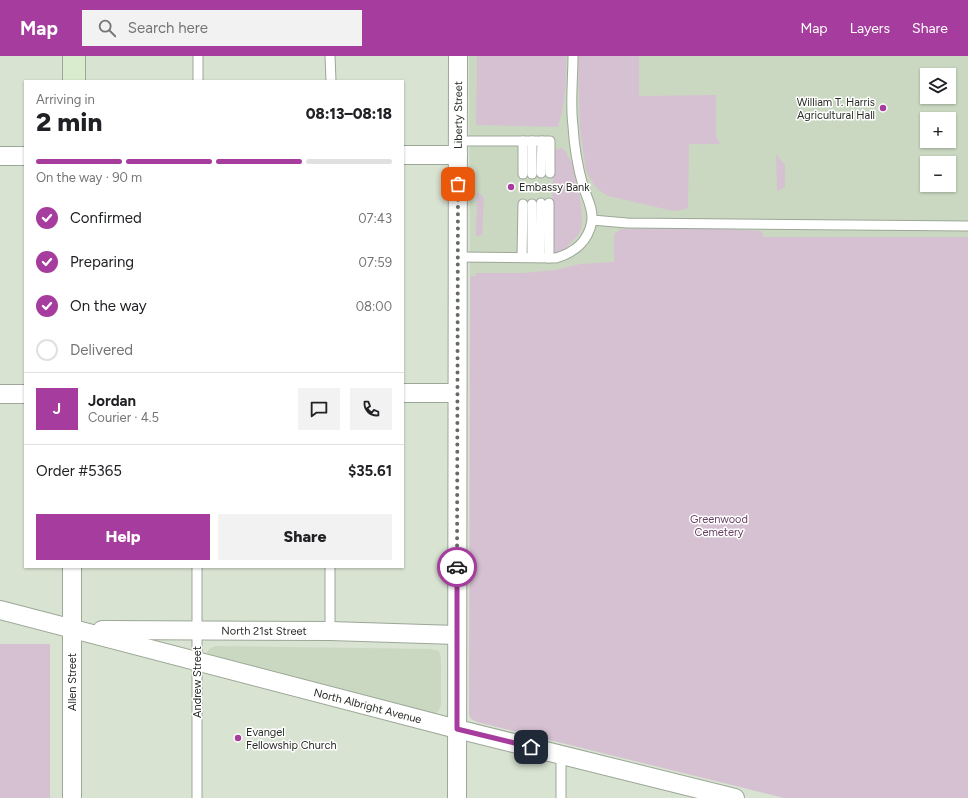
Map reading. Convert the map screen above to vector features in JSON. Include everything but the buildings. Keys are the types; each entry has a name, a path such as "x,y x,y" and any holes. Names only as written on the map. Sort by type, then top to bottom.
{"street":[{"path":"74,56 74,80"},
{"name":"Liberty Street","path":"457,798 458,56"},
{"path":"404,155 458,148"},
{"path":"0,156 24,156"},
{"path":"404,393 457,393"},
{"path":"0,394 24,394"},
{"name":"Allen Street","path":"72,568 72,798"},
{"name":"North Albright Avenue","path":"0,610 457,729 735,798"},
{"name":"North 21st Street","path":"72,629 330,631 457,635"}],"lane":[{"path":"198,56 198,80"},
{"path":"330,56 331,80"},
{"path":"458,257 556,258 570,253 581,245 589,232 592,220 591,207 583,186 573,126 573,56"},
{"path":"458,148 528,141 546,141 536,173 528,141"},
{"path":"536,257 536,204 536,257"},
{"path":"592,220 627,223 968,226"},
{"name":"Andrew Street","path":"197,568 197,798"},
{"path":"330,568 330,631"},
{"path":"561,754 561,798"}],"shaded area":[{"path":"469,56 968,56 968,279 470,276"},
{"path":"215,646 431,649 439,651 441,658 441,705 436,713 431,713 209,656 207,653 209,649"}],"green space":[{"path":"477,56 566,56 566,83 561,118 558,127 476,125"},
{"path":"578,56 639,56 639,96 716,95 716,136 720,144 689,144 688,208 677,211 669,210 608,196 596,188 586,171 580,129"},
{"path":"562,148 572,163 580,196 582,221 581,229 578,235 568,245 565,251 555,255 552,253 553,150"},
{"path":"776,154 785,165 785,187 777,191"},
{"path":"477,192 484,197 482,235 476,236"},
{"name":"Greenwood Cemetery","path":"701,228 761,231 764,237 968,237 968,798 784,798 477,722 471,719 469,714 470,276 476,276 476,273 524,273 555,270 580,264 614,262 614,234 621,229"},
{"path":"0,644 50,644 50,798 0,798"}],"way so far":[{"path":"457,567 458,184"}],"place":[{"name":"William T. Harris Agricultural Hall","path":"883,108"},
{"name":"Embassy Bank","path":"511,187"},
{"name":"Evangel Fellowship Church","path":"238,738"}],"route":[{"path":"457,567 457,729 531,747"}]}
